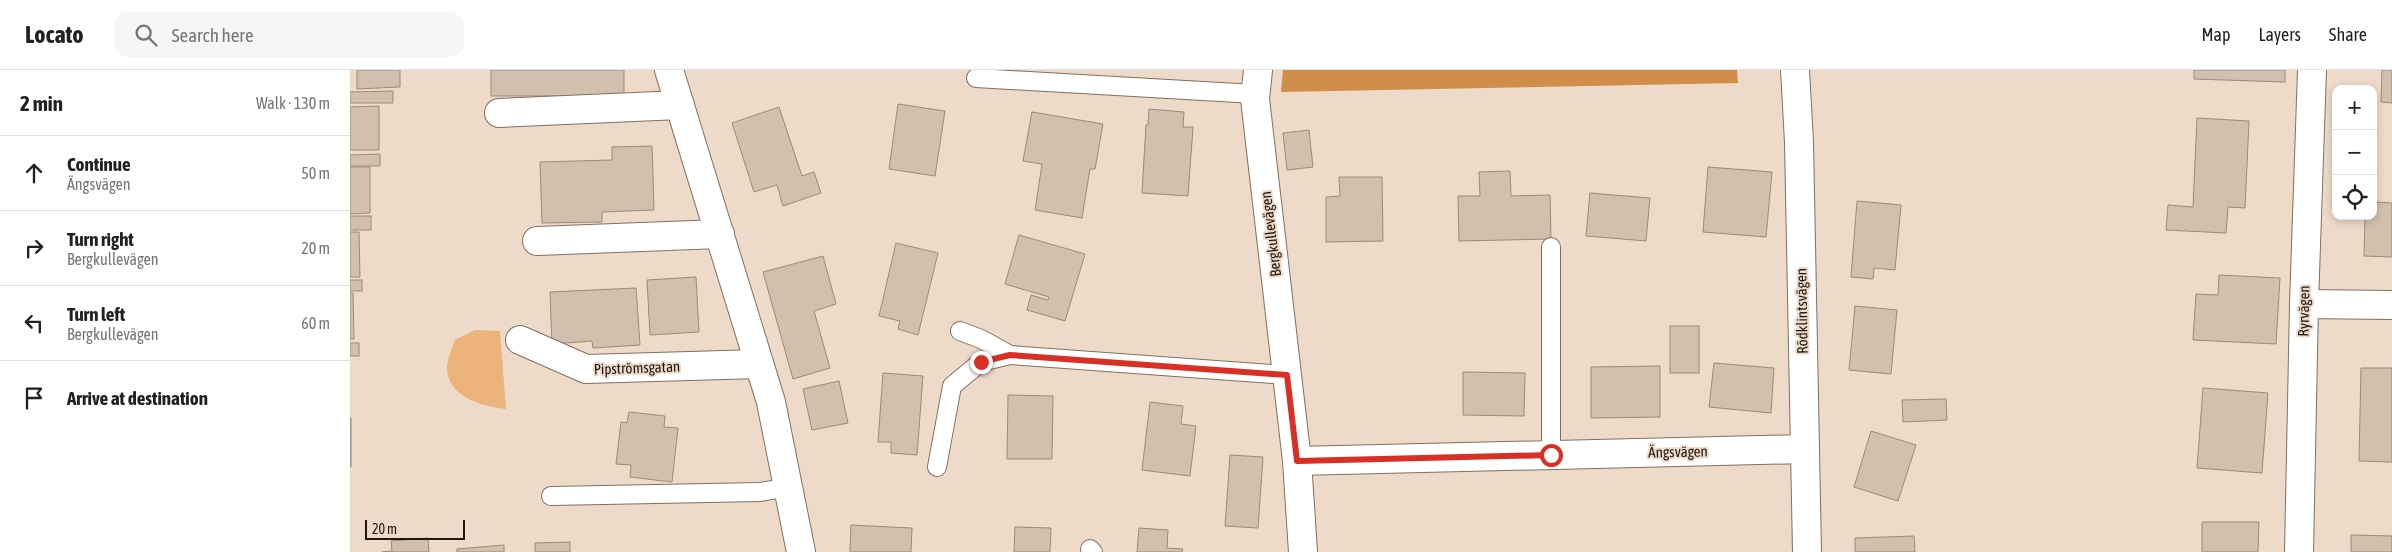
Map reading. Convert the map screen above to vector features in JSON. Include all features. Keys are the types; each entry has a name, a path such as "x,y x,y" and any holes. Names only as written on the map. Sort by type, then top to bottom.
{"street":[{"path":"669,70 771,402 801,552"},
{"name":"Rödklintsvägen","path":"1795,70 1799,142 1807,552"},
{"name":"Ryrvägen","path":"2299,552 2304,304 2312,70"},
{"name":"Bergkullevägen","path":"1257,82 1297,461 1303,552"},
{"path":"500,113 680,105"},
{"path":"538,240 720,234"},
{"path":"2304,304 2392,305"},
{"name":"Pipströmsgatan","path":"520,340 586,369 759,364"},
{"name":"Ängsvägen","path":"1297,461 1805,449"}],"lane":[{"name":"Bergkullevägen","path":"976,78 1257,82"},
{"path":"1551,247 1551,455"},
{"path":"960,331 981,339 1010,355"},
{"path":"937,468 952,386 981,362 1010,355 1287,375"},
{"path":"552,496 760,492 789,487"}],"shaded area":[{"path":"1283,70 1737,70 1738,83 1281,92"},
{"path":"475,330 500,331 506,409 478,403 461,395 450,381 447,363 455,340"}],"building":[{"path":"357,70 400,70 400,87 357,89"},
{"path":"491,70 624,70 624,96 491,96"},
{"path":"2194,70 2285,70 2285,82 2194,79"},
{"path":"2382,70 2392,70 2392,103 2381,102"},
{"path":"393,91 393,103 350,103 350,92"},
{"path":"898,104 945,111 935,176 889,169"},
{"path":"379,106 379,150 350,150 350,107"},
{"path":"779,107 802,176 814,172 821,193 783,206 777,185 754,192 732,123"},
{"path":"1149,109 1184,112 1183,127 1193,127 1188,196 1142,193 1146,125 1148,125"},
{"path":"1032,112 1103,124 1095,169 1090,169 1082,218 1035,210 1042,164 1023,161"},
{"path":"2197,118 2249,121 2245,208 2228,207 2226,233 2166,230 2168,205 2193,207"},
{"path":"1309,130 1313,167 1287,170 1283,133"},
{"path":"652,146 654,210 602,212 602,222 542,223 540,162 612,160 612,147"},
{"path":"380,154 380,166 350,166 350,155"},
{"path":"350,167 370,167 370,213 350,214"},
{"path":"1708,167 1772,172 1766,237 1703,232"},
{"path":"1510,171 1511,196 1550,195 1551,239 1459,241 1458,196 1480,196 1479,172"},
{"path":"1339,177 1382,177 1383,241 1326,242 1326,197 1340,196"},
{"path":"1590,193 1650,198 1646,241 1586,236"},
{"path":"1857,201 1901,205 1895,270 1874,268 1873,279 1851,277"},
{"path":"2377,202 2392,203 2392,257 2364,256 2365,220 2377,220"},
{"path":"350,216 371,216 371,230 350,230"},
{"path":"350,232 359,232 360,277 350,277"},
{"path":"1019,235 1085,254 1065,321 1027,310 1031,295 1048,300 1049,297 1005,284"},
{"path":"896,243 938,253 918,335 898,329 900,321 879,316"},
{"path":"823,256 836,304 814,311 830,368 793,379 763,272"},
{"path":"2219,275 2280,278 2276,344 2193,340 2196,294 2218,295"},
{"path":"696,277 699,332 650,335 647,280"},
{"path":"350,280 362,280 362,291 350,291"},
{"path":"636,288 640,345 593,348 592,341 552,344 550,292"},
{"path":"350,293 353,293 354,339 350,339"},
{"path":"1855,306 1897,310 1891,374 1849,370"},
{"path":"1670,326 1699,326 1699,373 1670,373"},
{"path":"350,343 359,343 359,356 350,356"},
{"path":"1714,363 1774,368 1771,413 1709,407"},
{"path":"1660,366 1660,417 1591,418 1591,367"},
{"path":"2361,368 2392,368 2392,462 2359,461"},
{"path":"1463,372 1525,373 1524,416 1463,415"},
{"path":"883,373 923,376 917,455 891,453 891,442 878,442"},
{"path":"839,381 848,423 812,430 803,389"},
{"path":"2203,388 2268,393 2262,473 2197,468"},
{"path":"1008,395 1053,396 1052,459 1007,459"},
{"path":"1946,399 1947,420 1903,422 1902,400"},
{"path":"1150,402 1183,406 1181,424 1196,426 1190,476 1142,470"},
{"path":"629,412 665,416 664,427 678,428 672,482 630,477 631,465 616,464 621,422 627,423"},
{"path":"350,418 351,467 350,467"},
{"path":"1871,431 1916,445 1898,501 1854,487"},
{"path":"1230,455 1263,457 1258,528 1225,526"},
{"path":"2202,522 2259,522 2258,552 2202,552"},
{"path":"851,525 912,528 911,552 850,552"},
{"path":"1015,527 1051,528 1050,552 1014,552"},
{"path":"1139,528 1168,530 1167,548 1183,549 1182,552 1137,552"},
{"path":"2351,535 2392,536 2392,552 2351,552"},
{"path":"1914,536 1915,552 1855,552 1855,538"},
{"path":"428,538 429,552 382,552 392,551 391,541"},
{"path":"570,542 570,552 535,552 535,543"},
{"path":"504,545 504,552 457,552 457,549"}],"route":[{"path":"981,362 1010,355 1287,375 1297,461 1551,455"}]}
